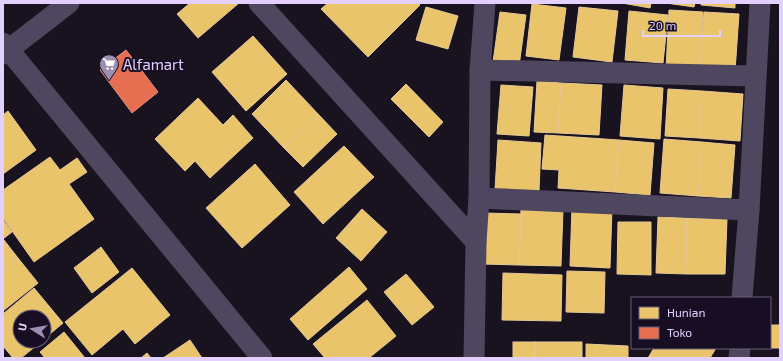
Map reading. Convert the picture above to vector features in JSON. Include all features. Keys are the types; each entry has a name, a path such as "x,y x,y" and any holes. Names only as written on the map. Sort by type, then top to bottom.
{"street":[{"path":"69,3 5,49 262,358"},
{"path":"259,3 476,242"},
{"path":"474,358 476,242 479,198 480,70 485,3"},
{"path":"742,297 749,210 760,3"},
{"path":"480,70 756,76"},
{"path":"479,198 749,210"}],"building: Hunian":[{"path":"190,3 239,3 198,38 177,14"},
{"path":"328,3 418,3 420,5 368,57 321,9"},
{"path":"622,3 651,3 650,8"},
{"path":"666,3 695,3 694,7"},
{"path":"701,3 735,3 735,8 701,5"},
{"path":"532,4 566,8 559,60 526,56"},
{"path":"426,7 458,16 448,49 416,40"},
{"path":"579,7 618,11 612,62 573,57"},
{"path":"669,10 703,12 700,71 666,69"},
{"path":"629,11 668,15 663,63 625,60"},
{"path":"500,12 526,15 519,66 493,62"},
{"path":"704,12 739,14 735,71 700,69"},
{"path":"253,36 287,74 246,111 212,72"},
{"path":"286,80 319,115 284,148 252,114"},
{"path":"537,81 561,83 558,133 534,132"},
{"path":"561,83 602,85 599,135 558,133"},
{"path":"406,84 443,122 429,137 391,99"},
{"path":"501,85 533,87 529,136 497,134"},
{"path":"624,85 663,88 660,139 620,136"},
{"path":"668,89 702,91 699,138 665,136"},
{"path":"702,91 743,94 740,141 699,138"},
{"path":"198,98 223,125 233,115 253,138 210,178 195,161 185,171 155,139"},
{"path":"8,111 36,150 3,174 3,115"},
{"path":"319,115 337,134 303,167 284,148"},
{"path":"545,135 619,140 615,192 558,188 559,170 542,169"},
{"path":"664,139 702,142 698,196 660,193"},
{"path":"498,140 541,143 539,191 495,189"},
{"path":"619,140 654,143 650,195 615,192"},
{"path":"702,142 735,145 731,198 698,196"},
{"path":"344,146 374,177 323,224 294,192"},
{"path":"50,157 60,170 77,158 87,172 69,184 94,219 34,262 3,218 3,190"},
{"path":"255,164 290,205 242,248 206,208"},
{"path":"572,207 612,209 610,268 570,266"},
{"path":"362,209 387,232 361,261 336,238"},
{"path":"521,209 563,210 561,266 519,265"},
{"path":"485,213 521,214 519,265 483,264"},
{"path":"658,217 687,218 686,274 656,273"},
{"path":"687,218 727,219 725,274 686,274"},
{"path":"3,220 12,232 3,239"},
{"path":"618,222 651,222 651,275 617,274"},
{"path":"3,240 18,258 3,270"},
{"path":"101,247 119,272 92,293 74,268"},
{"path":"18,258 38,283 3,311 3,270"},
{"path":"349,267 367,289 308,340 290,319"},
{"path":"132,268 170,315 135,344 123,329 92,355 65,322"},
{"path":"567,271 605,272 604,313 566,312"},
{"path":"503,273 562,275 561,321 502,320"},
{"path":"406,274 434,307 412,325 384,292"},
{"path":"34,288 51,309 12,309 12,349 32,349 21,358 13,358 3,346 3,314"},
{"path":"367,300 396,336 369,358 325,358 313,344"},
{"path":"52,310 63,323 52,332"},
{"path":"771,325 780,325 780,348 771,348"},
{"path":"64,332 85,358 45,358 40,352 44,349 52,349 52,342"},
{"path":"190,340 202,358 163,358"},
{"path":"513,342 535,342 535,358 513,358"},
{"path":"535,342 582,342 582,358 535,358"},
{"path":"586,344 628,346 628,358 586,358"},
{"path":"653,349 715,349 710,358 648,358"},
{"path":"147,353 151,358 141,358"}],"building: Toko":[{"path":"126,50 158,92 132,113 100,70"}],"place":[{"name":"Alfamart","path":"109,81"}]}
